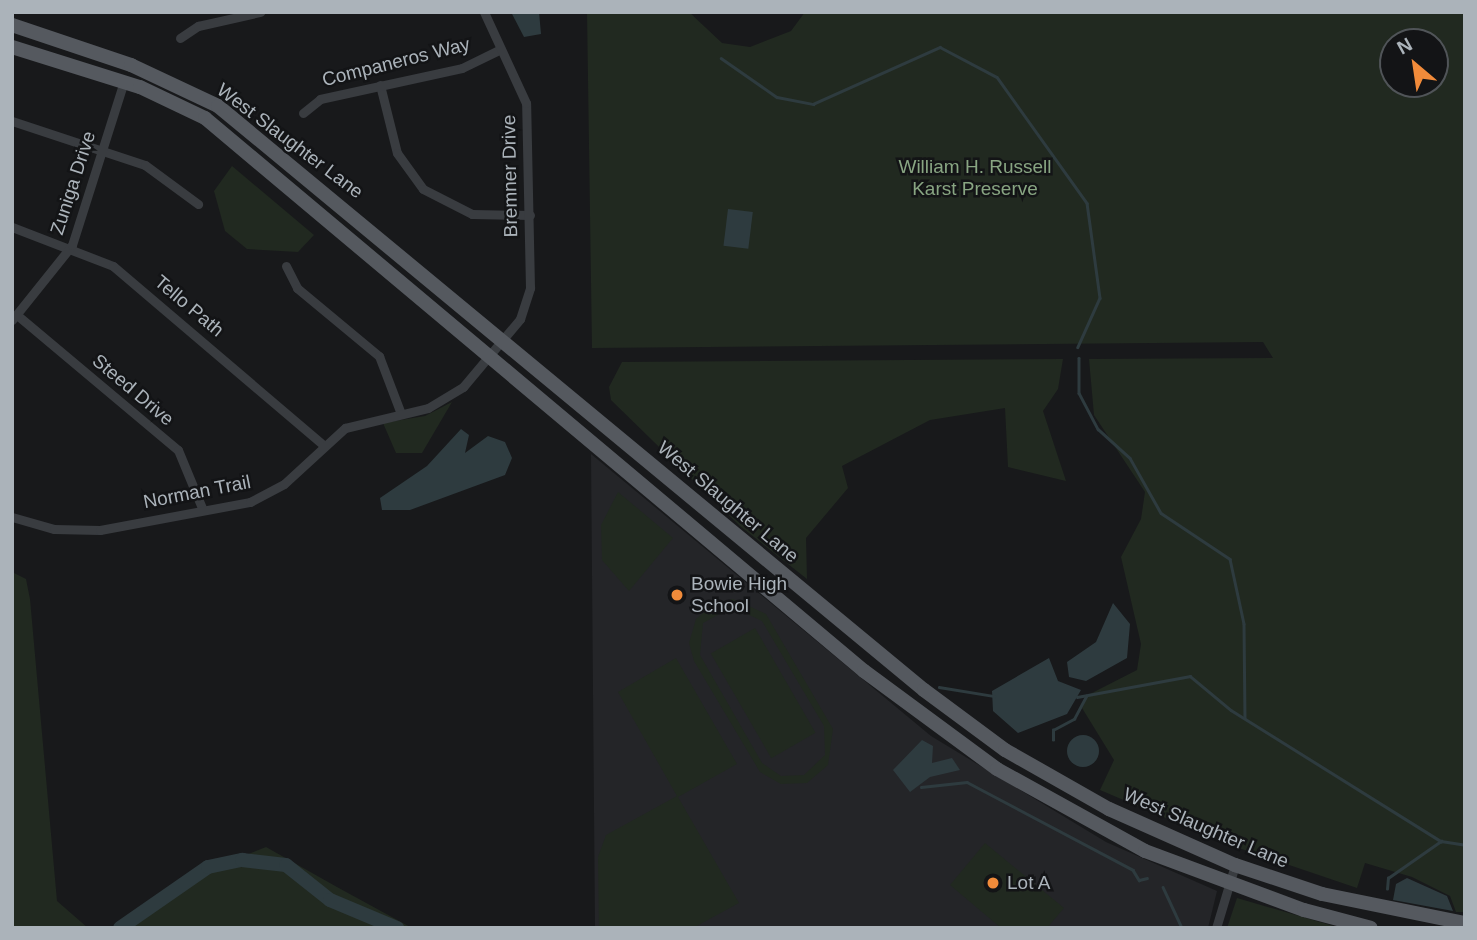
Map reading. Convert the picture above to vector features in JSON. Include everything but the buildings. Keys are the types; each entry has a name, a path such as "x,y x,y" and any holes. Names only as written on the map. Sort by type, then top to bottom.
{"main road":[{"name":"West Slaughter Lane","path":"12,25 182,86 284,157 924,690 1005,750 1098,802 1235,865 1322,894 1465,923"},
{"name":"West Slaughter Lane","path":"12,47 124,81 188,107 271,170 489,356 911,707 1072,814 1231,885 1371,928"},
{"path":"271,170 284,157"},
{"path":"911,707 924,690"}],"street":[{"path":"180,38 198,26 260,12"},
{"name":"Bremner Drive","path":"484,12 526,103 530,215 528,298 503,340"},
{"name":"Companeros Way","path":"303,113 320,99 462,68 501,49"},
{"name":"Zuniga Drive","path":"15,318 72,245 124,81"},
{"path":"380,86 397,153 423,189 472,214 530,215"},
{"path":"12,121 103,149 152,168 198,204"},
{"name":"Tello Path","path":"12,227 72,245 127,276 323,445"},
{"path":"286,266 298,288 379,356 401,414"},
{"name":"Steed Drive","path":"15,318 178,450 202,508"},
{"name":"Norman Trail","path":"12,517 54,529 100,530 272,492 323,445 360,421 401,414 452,395 503,340"},
{"path":"1216,928 1235,865"}],"shaded area":[{"path":"511,12 539,12 541,34 524,37"},
{"path":"728,209 753,212 748,249 723,246"},
{"path":"461,429 469,435 465,453 488,436 505,442 512,458 505,475 410,510 382,510 380,498 427,466"},
{"name":"Bowie High School","path":"591,454 931,736 1106,842 1217,891 1208,928 595,928"},
{"path":"1113,603 1130,624 1127,658 1086,681 1069,677 1067,662 1096,642"},
{"path":"1049,658 1058,681 1081,690 1067,714 1018,733 993,711 992,691"},
{"path":"1083,735 1095,739 1099,751 1095,763 1083,767 1071,763 1067,751 1071,739"},
{"path":"922,740 933,746 932,763 952,758 960,770 930,777 910,792 893,770"},
{"path":"1407,878 1447,896 1453,911 1393,900 1396,884"}],"green space":[{"name":"William H. Russell Karst Preserve","path":"587,12 689,12 722,43 750,47 791,31 805,12 1465,12 1465,912 1456,912 1450,896 1412,877 1365,863 1357,888 1227,844 1100,790 1114,760 1082,708 1088,695 1137,670 1141,644 1121,557 1141,519 1145,492 1094,415 1089,359 1273,358 1263,342 592,348"},
{"path":"232,166 314,235 298,252 247,249 225,231 214,191"},
{"path":"1063,359 1058,389 1043,411 1066,481 1008,467 1005,408 930,420 842,466 848,488 806,538 807,579 740,526 611,400 609,387 622,362"},
{"path":"452,402 422,453 396,453 383,423 425,416"},
{"path":"618,492 673,538 629,591 602,560 601,525"},
{"path":"12,572 26,579 30,599 57,901 88,928 12,928"},
{"path":"733,599 766,614 833,729 828,765 807,783 781,784 760,772 694,661 689,643 696,619 715,603","holes":["732,607 762,621 824,726 825,755 804,775 781,776 762,763 700,655 703,623"]},
{"path":"755,628 816,733 771,758 711,654"},
{"path":"676,658 737,764 678,797 739,903 693,928 599,928 598,857 606,835 677,796 618,692"},
{"name":"Lot A","path":"985,843 1064,908 1047,928 1001,928 950,885"},
{"path":"266,847 412,928 122,928 203,872"},
{"path":"1237,898 1337,927 1227,928"}],"waterway":[{"path":"721,58 777,97 813,104 940,47 997,77 1087,203 1100,298 1078,347"},
{"path":"1079,358 1079,393 1098,429 1130,458 1161,513 1230,559 1244,624 1245,718"},
{"path":"1077,697 1190,676 1231,710 1441,841 1465,845"},
{"path":"939,687 994,696"},
{"path":"1053,740 1053,730 1074,719 1086,696"},
{"path":"921,787 967,782 1133,870 1139,880 1147,878"},
{"path":"1387,889 1388,878 1441,841"},
{"path":"120,928 208,867 242,860 286,865 330,900 397,928"},
{"path":"1163,887 1182,928"}],"place":[{"name":"Bowie High School","path":"677,595"},
{"name":"Lot A","path":"993,883"}]}
